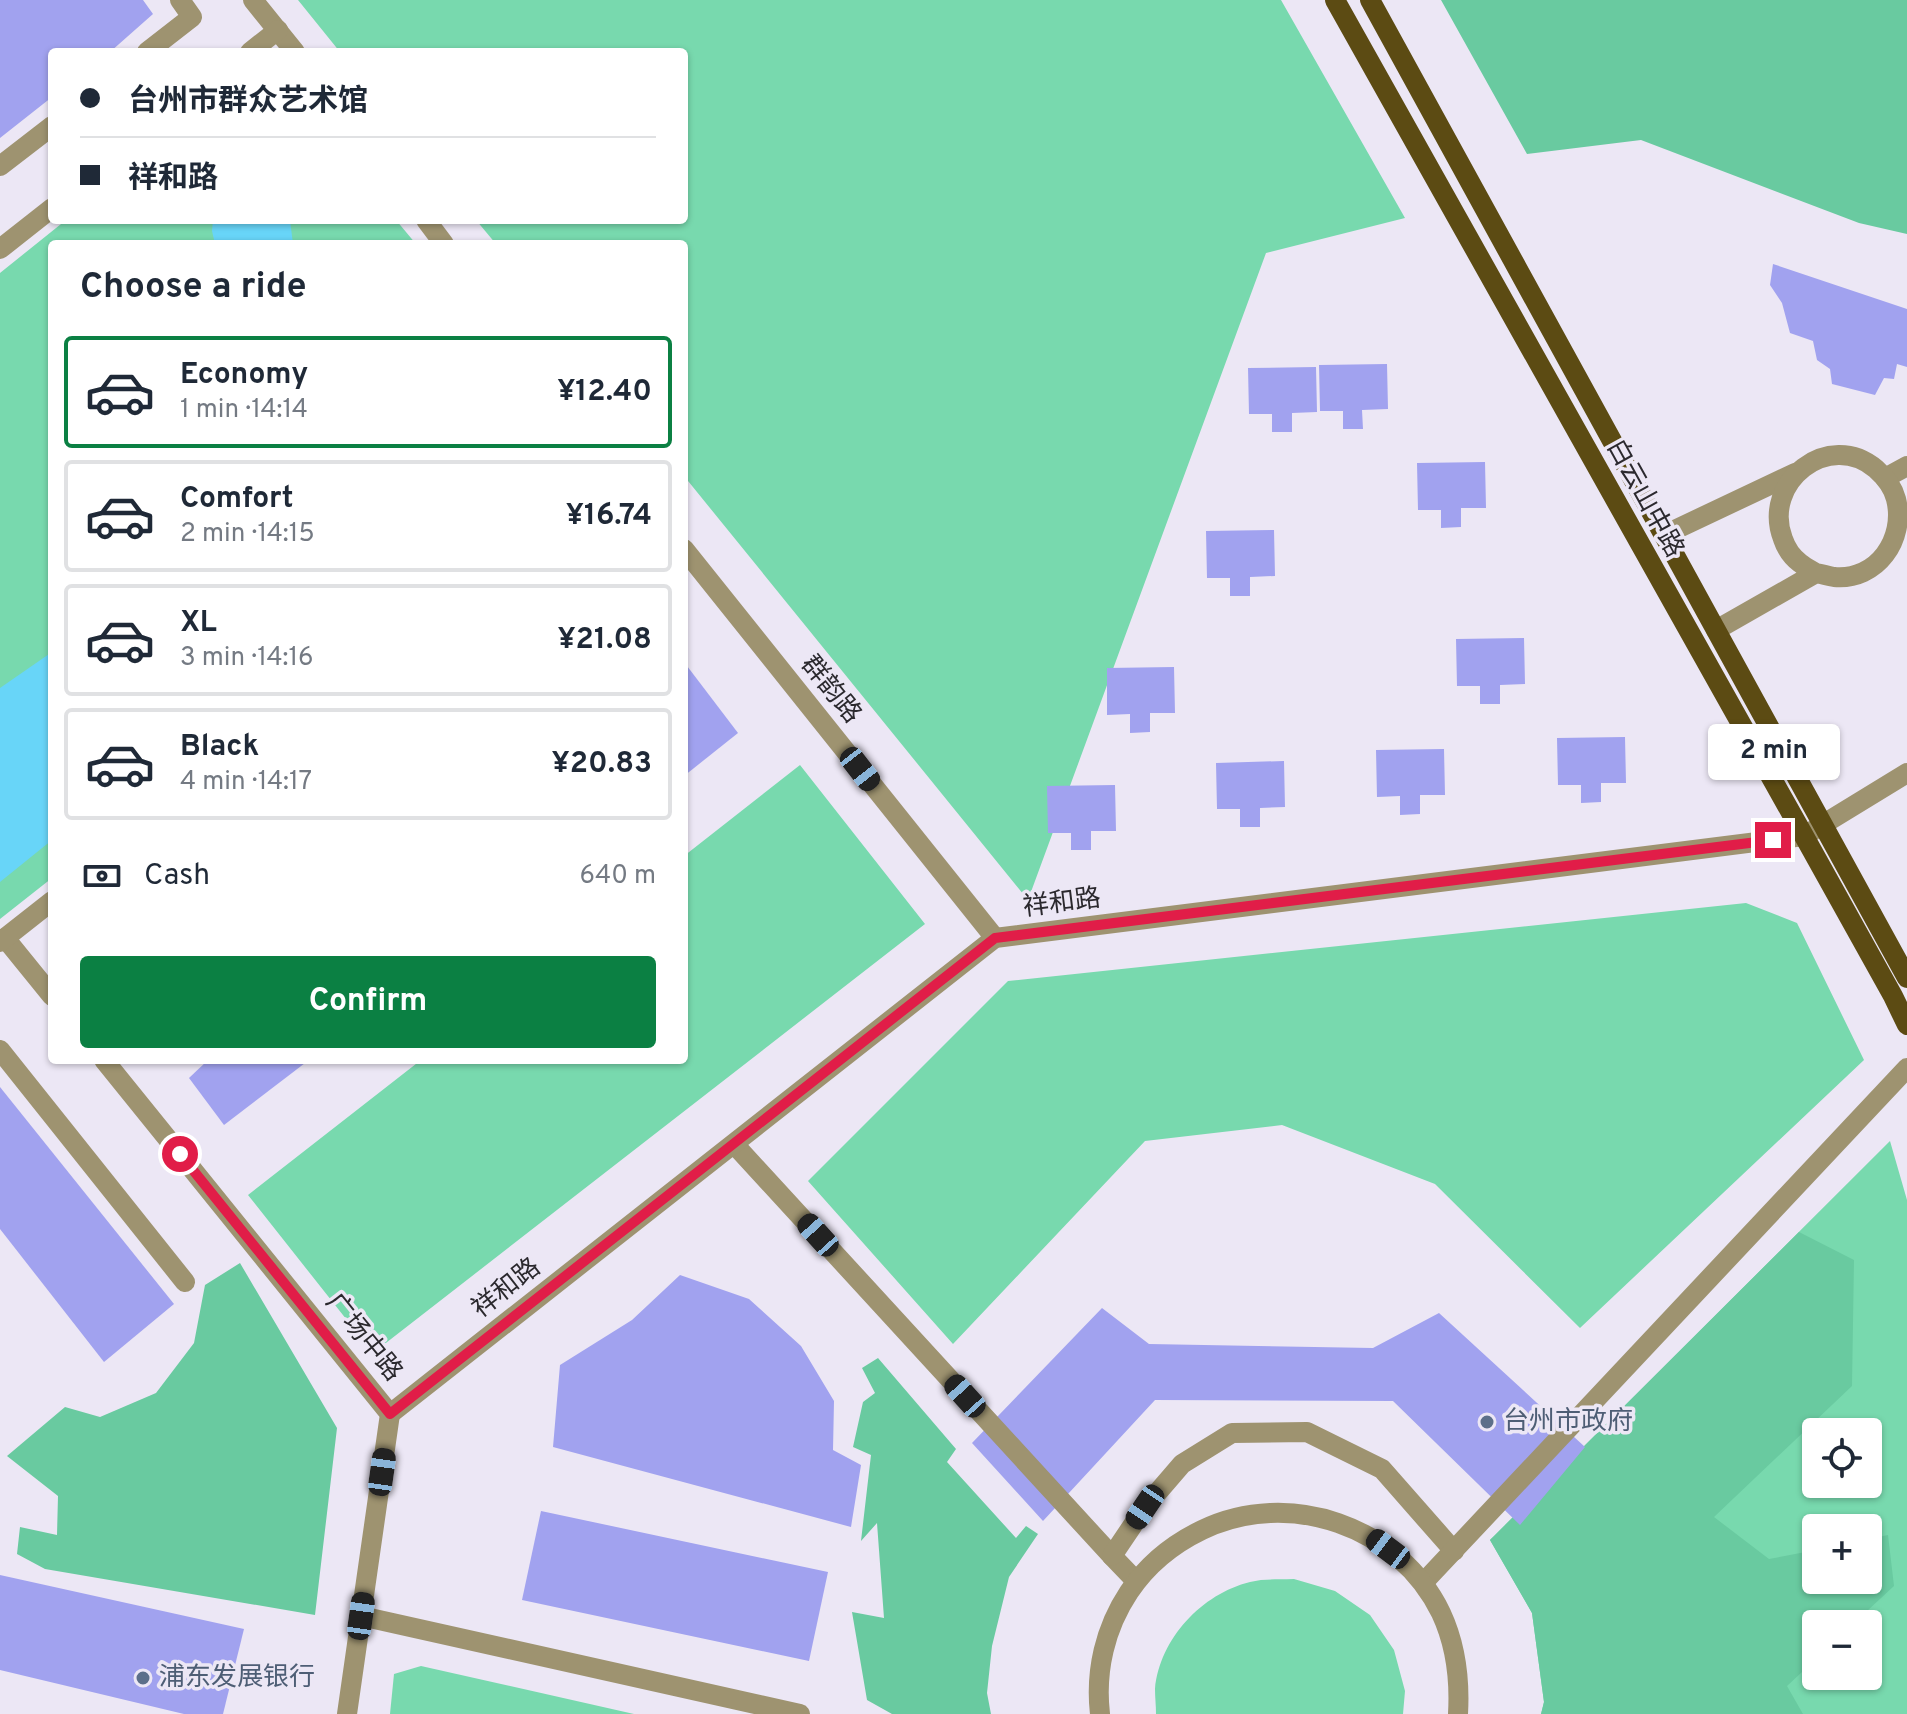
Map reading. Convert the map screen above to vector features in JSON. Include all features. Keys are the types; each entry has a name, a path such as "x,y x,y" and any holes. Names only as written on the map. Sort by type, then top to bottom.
{"main road":[{"name":"白云山中路","path":"1335,0 1907,1025"},
{"name":"白云山中路","path":"1370,0 1907,978"}],"street":[{"path":"152,48 192,17 180,0"},
{"path":"253,0 292,48"},
{"path":"255,48 278,30"},
{"path":"0,166 48,129"},
{"path":"0,249 48,211"},
{"path":"1664,535 1795,473 1812,461 1831,456 1851,457 1870,464 1885,478 1895,495 1899,514 1897,534 1888,552 1874,566 1856,574 1836,577 1816,573 1799,563 1786,547 1779,528 1778,508 1784,489 1795,473"},
{"path":"1885,478 1907,466"},
{"name":"群韵路","path":"688,554 995,938"},
{"path":"1716,630 1816,573"},
{"path":"1804,836 1907,773"},
{"name":"祥和路","path":"390,1414 995,938 1804,836"},
{"path":"48,904 2,940 48,992"},
{"path":"0,1050 185,1282"},
{"name":"广场中路","path":"107,1064 390,1414 347,1714"},
{"path":"1423,1583 1907,1068"},
{"path":"734,1144 1136,1581"},
{"path":"1112,1556 1145,1507 1182,1464 1232,1433 1307,1432 1382,1469 1454,1551"},
{"path":"1100,1714 1100,1666 1107,1636 1119,1607 1136,1581 1159,1557 1186,1537 1215,1523 1247,1514 1280,1512 1313,1515 1345,1524 1374,1539 1401,1559 1423,1583 1441,1612 1453,1645 1459,1678 1458,1714"},
{"path":"361,1616 800,1714"}],"green space":[{"path":"298,0 1281,0 1405,218 1266,253 1028,900 688,481 688,240 493,240 479,224 688,224 688,48 337,48"},
{"path":"1441,0 1907,0 1907,234 1859,223 1641,140 1527,154"},
{"path":"61,224 399,224 413,240 48,240 48,881 0,919 0,273"},
{"path":"800,765 925,924 373,1353 248,1195 416,1064 688,1064 688,853"},
{"path":"1746,903 1797,923 1864,1060 1580,1328 1435,1184 1282,1125 1145,1141 953,1344 808,1181 1008,981"},
{"path":"1890,1141 1907,1200 1907,1714 1541,1714 1544,1702 1532,1613 1490,1540"},
{"path":"1799,1232 1854,1260 1852,1386 1818,1418 1802,1418 1802,1433 1714,1517 1769,1559 1802,1553 1802,1594 1882,1594 1882,1536 1888,1535 1894,1586 1868,1610 1802,1610 1802,1672 1787,1686 1803,1714 1541,1714 1544,1702 1532,1613 1490,1540"},
{"path":"240,1263 337,1428 315,1615 45,1569 17,1554 20,1527 57,1535 58,1496 7,1456 65,1407 100,1417 156,1393 194,1343 205,1285"},
{"path":"878,1358 956,1449 947,1462 1016,1538 1026,1526 1038,1534 1009,1577 992,1646 987,1693 991,1714 892,1714 867,1700 852,1612 884,1618 877,1523 861,1541 871,1455 853,1447 863,1402 875,1393 862,1368"},
{"path":"1294,1579 1335,1591 1370,1615 1394,1650 1405,1691 1403,1714 1156,1714 1155,1689 1159,1670 1165,1652 1186,1621 1200,1608 1232,1588 1255,1581"},
{"path":"421,1666 634,1714 390,1714 394,1674"}],"water":[{"path":"213,224 290,224 292,240 214,240"},
{"path":"48,655 48,843 0,882 0,688"}],"building":[{"path":"0,0 143,0 153,14 115,48 48,48 48,100 0,138"},
{"path":"1773,264 1907,309 1907,367 1897,364 1894,379 1884,378 1875,395 1832,384 1830,369 1817,360 1813,341 1790,333 1782,303 1770,285"},
{"path":"1387,364 1388,409 1362,410 1363,429 1343,429 1343,411 1320,411 1319,365"},
{"path":"1316,367 1317,412 1292,413 1292,432 1272,432 1272,414 1249,414 1248,368"},
{"path":"1485,462 1486,508 1461,508 1461,527 1441,528 1441,510 1418,510 1417,463"},
{"path":"1274,530 1275,576 1250,577 1250,596 1230,596 1230,578 1207,578 1206,531"},
{"path":"1524,638 1525,684 1500,685 1500,704 1480,704 1480,686 1457,686 1456,639"},
{"path":"688,667 738,733 688,773"},
{"path":"1174,667 1175,713 1150,713 1150,732 1130,733 1130,714 1107,715 1107,668"},
{"path":"1625,737 1626,783 1601,783 1601,802 1581,803 1581,785 1558,785 1557,738"},
{"path":"1444,749 1445,795 1420,795 1420,814 1400,815 1400,796 1377,797 1376,750"},
{"path":"1284,761 1285,807 1260,808 1260,827 1240,827 1240,809 1217,809 1216,763"},
{"path":"1115,785 1116,831 1091,831 1091,850 1071,850 1071,833 1048,833 1047,786"},
{"path":"204,1064 304,1064 224,1125 189,1078"},
{"path":"0,1087 174,1304 104,1362 0,1229"},
{"path":"680,1275 749,1299 801,1346 834,1401 833,1450 861,1465 851,1527 553,1447 560,1365 632,1320"},
{"name":"台州市政府","path":"1102,1308 1149,1344 1373,1348 1439,1313 1585,1447 1520,1525 1393,1401 1155,1400 1043,1521 972,1443"},
{"path":"541,1511 828,1572 809,1661 522,1600"},
{"path":"0,1575 244,1629 223,1714 184,1714 0,1670"}],"place":[{"name":"台州市政府","path":"1487,1422"},
{"name":"浦东发展银行","path":"143,1678"}],"route":[{"path":"180,1154 390,1414 995,938 1773,840"}]}
